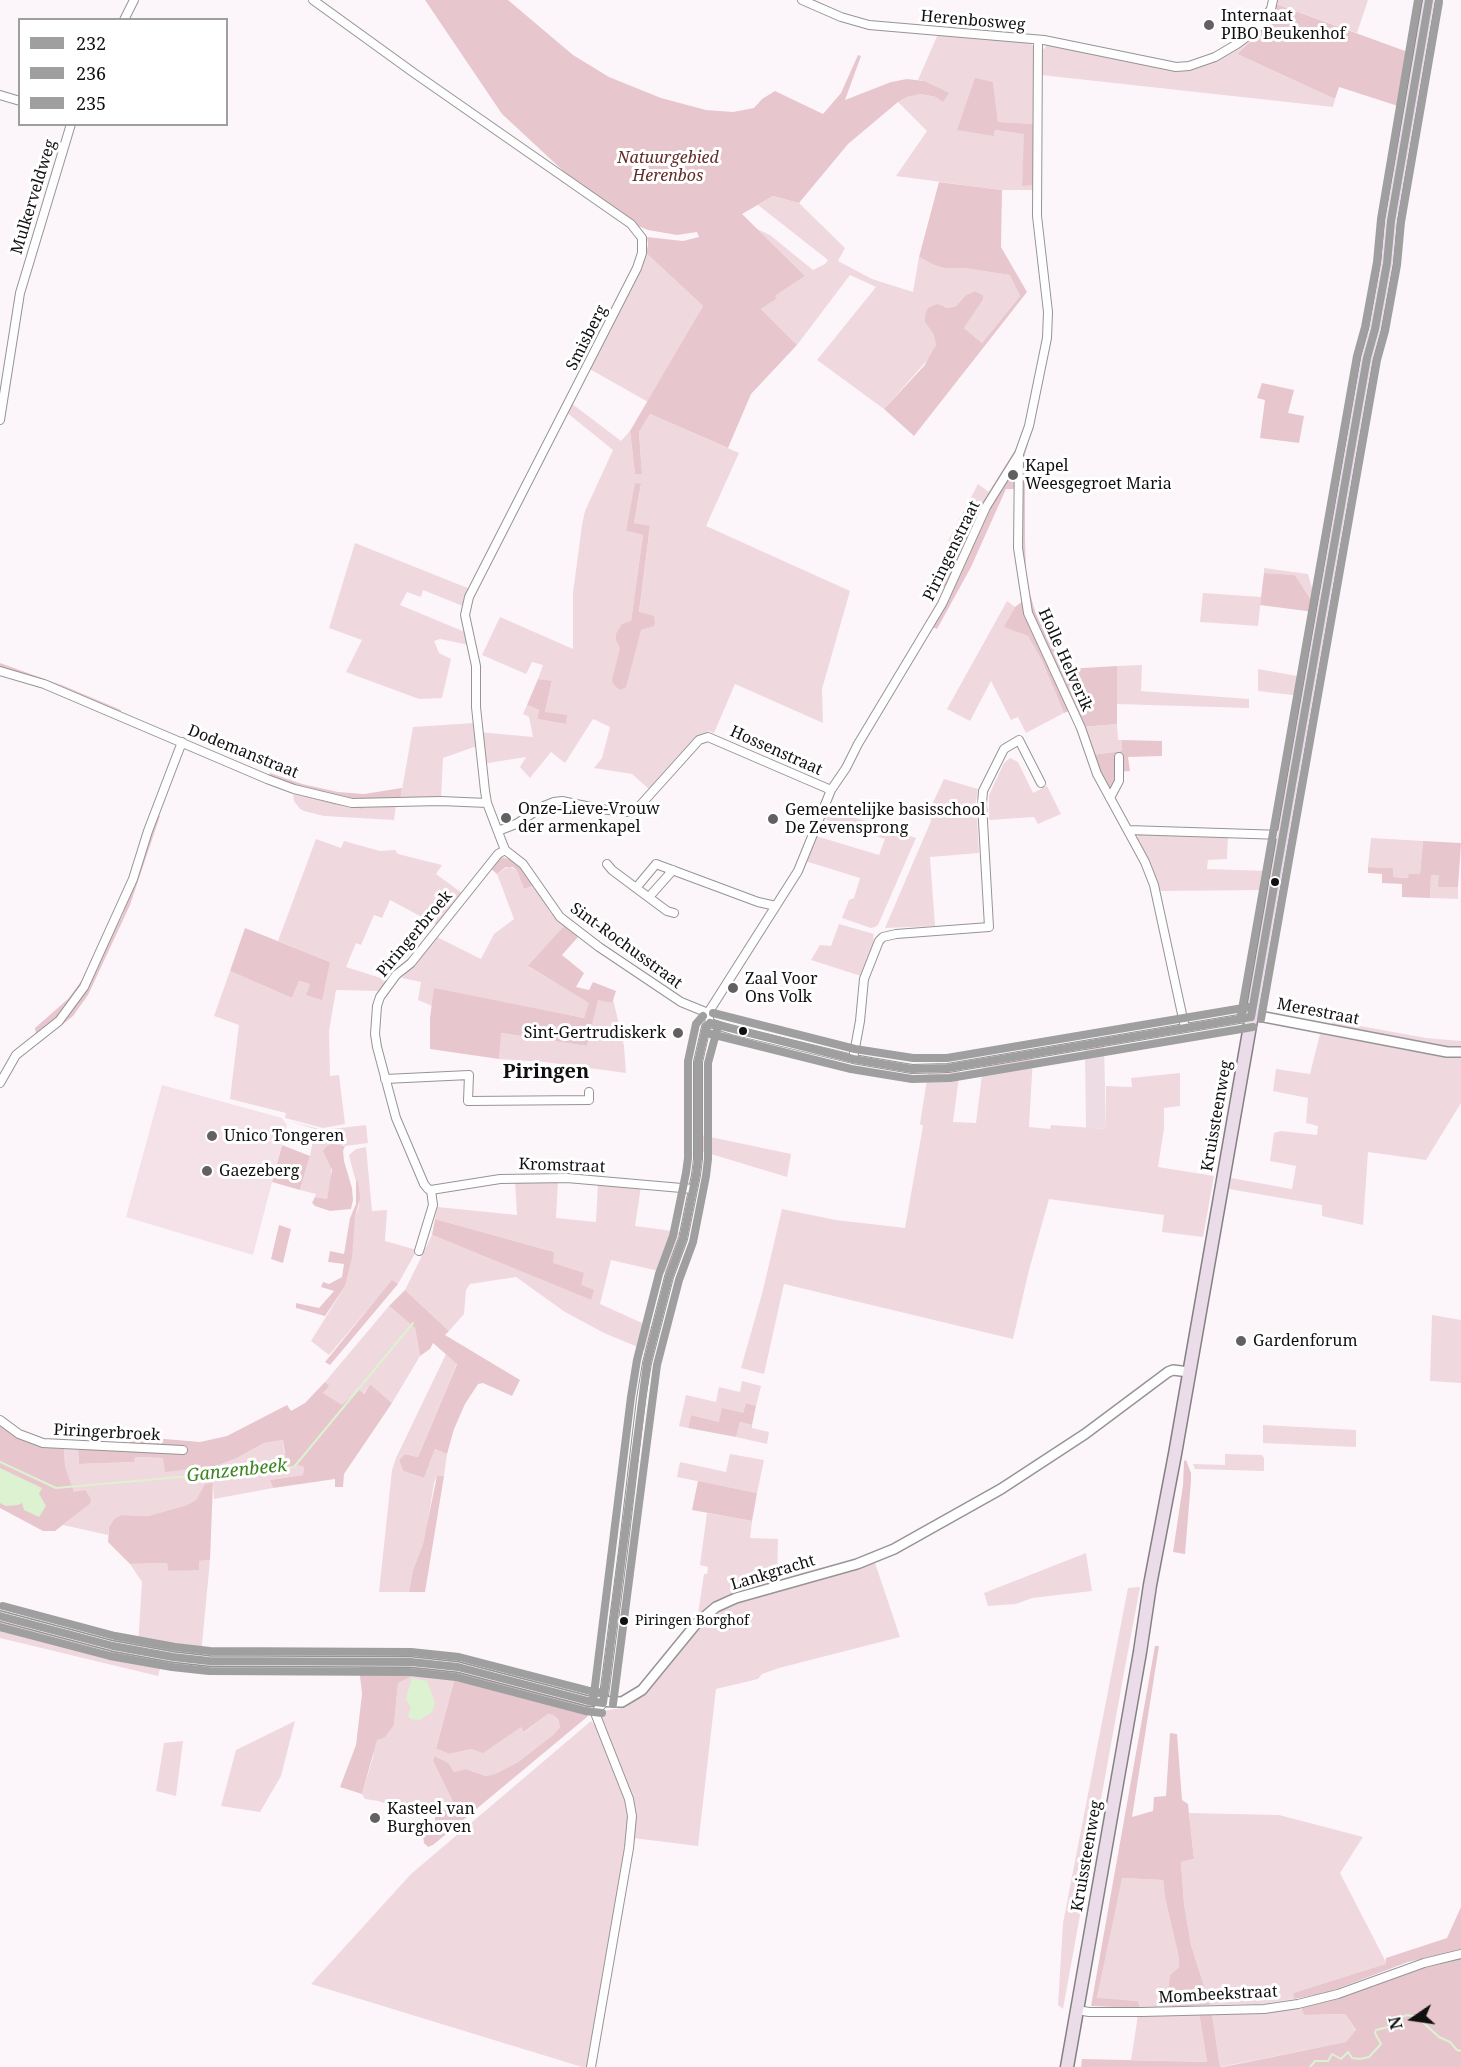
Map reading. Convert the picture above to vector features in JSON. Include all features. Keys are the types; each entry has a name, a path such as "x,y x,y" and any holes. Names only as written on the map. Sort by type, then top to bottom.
{"main road":[{"name":"Kruissteenweg","path":"1416,70 1422,0"},
{"name":"Kruissteenweg","path":"1067,2067 1367,358 1375,329 1387,263 1391,221 1429,0"}],"street":[{"path":"125,18 134,0"},
{"name":"Smisberg","path":"313,0 414,74 631,224 642,238 642,253 632,278 466,605 467,629 476,666 478,737 487,804 498,831"},
{"name":"Herenbosweg","path":"801,0 841,17 869,25 1038,40 1115,53 1156,64 1189,66 1215,57 1256,30 1270,9 1273,0"},
{"name":"Piringenstraat","path":"708,1013 792,882 831,790 942,604 986,507 1019,454 1032,416 1047,338 1048,312 1037,216 1038,40"},
{"path":"0,95 18,100"},
{"name":"Mulkerveldweg","path":"0,420 20,293 70,126"},
{"name":"Holle Helverik","path":"1019,454 1018,548 1028,613 1081,728 1097,774 1145,862 1154,885 1185,1028"},
{"name":"Dodemanstraat","path":"0,671 44,684 294,789 352,803 441,801 487,804"},
{"name":"Hossenstraat","path":"498,831 516,824 554,802 562,801 600,810 624,812 636,810 699,740 708,737 831,790"},
{"path":"853,1059 864,978 879,941 883,937 989,927 982,798 983,791 1004,749 1019,740 1041,783"},
{"path":"0,1083 16,1055 59,1021 84,987 133,879 148,831 182,742"},
{"path":"1110,798 1119,781 1119,757"},
{"path":"1128,830 1283,835"},
{"name":"Sint-Rochusstraat","path":"498,831 505,850 523,864 560,917 598,946 681,1002 708,1013"},
{"name":"Piringerbroek","path":"432,1190 424,1184 399,1126 375,1034 376,1013 380,997 396,975 411,963 498,854 505,850"},
{"path":"607,864 667,911 674,913"},
{"path":"636,888 656,864 758,902 776,906"},
{"path":"649,897 673,870"},
{"path":"591,2067 629,1848 632,1816 629,1799 595,1713 603,1703 624,1551 640,1399 669,1277 682,1239 698,1159 698,1062 706,1027 710,1023 708,1013"},
{"name":"Merestraat","path":"710,1023 853,1059 912,1069 948,1068 1259,1016 1447,1052 1461,1052"},
{"path":"385,1079 469,1075 468,1101 589,1100 590,1092"},
{"name":"Kromstraat","path":"432,1190 500,1179 567,1178 693,1189"},
{"path":"419,1251 433,1205 432,1190"},
{"name":"Lankgracht","path":"0,1616 113,1646 173,1657 209,1660 411,1662 458,1667 588,1701 622,1702 642,1689 696,1624 716,1607 736,1598 857,1564 894,1550 1001,1489 1085,1434 1168,1372 1173,1370 1189,1372"},
{"name":"Piringerbroek","path":"0,1420 19,1434 43,1443 183,1450"},
{"name":"Mombeekstraat","path":"1077,2010 1142,2012 1264,2009 1298,2004 1338,1994 1424,1963 1461,1954"}],"shaded area":[{"path":"1277,0 1368,0 1357,33 1276,4"},
{"path":"938,34 1028,41 1034,47 1034,124 998,122 993,82 994,135 995,130 1025,134 1022,185 1033,185 1034,190 1002,190 896,176 927,131 898,102 921,94 936,97 924,81 918,80"},
{"path":"1254,34 1256,35 1237,54 1335,99 1333,107 1041,75 1041,52 1047,45 1119,57 1198,66"},
{"path":"773,196 799,203 845,248 838,261 872,279 913,292 919,257 944,268 964,268 1011,275 1020,296 982,343 964,328 983,300 983,295 975,291 966,295 956,306 948,308 945,306 933,333 936,345 930,357 884,409 817,360 876,287 850,275 797,345 761,309 776,298 775,296 805,276 757,229 770,235 813,270 828,260 758,205"},
{"path":"646,253 703,306 648,402 588,368"},
{"path":"571,403 621,441 630,431 635,474 642,474 639,432 650,414 739,453 706,526 850,591 822,689 823,723 735,684 714,733 709,731 701,734 650,790 632,774 594,768 602,758 610,727 593,719 565,763 551,752 530,778 520,767 526,757 482,764 479,732 533,737 529,717 523,714 527,705 539,710 537,719 566,724 545,712 552,682 538,679 543,665 532,662 526,674 482,655 500,617 573,649 573,593 582,525 585,511 613,450 566,412","holes":["636,483 641,485 634,523 650,527 639,613 648,628 641,630 638,637 619,654 631,621 643,535 626,531"]},
{"path":"978,484 989,492 959,546 948,541"},
{"path":"355,543 470,589 463,606 423,590 421,597 407,592 400,605 465,632 469,645 440,639 434,641 439,653 451,659 442,698 419,699 346,672 362,640 329,628"},
{"path":"1264,568 1308,574 1314,595 1317,596 1316,601 1311,600 1295,575 1264,573"},
{"path":"1203,593 1261,597 1258,626 1200,622"},
{"path":"1007,601 1015,607 1005,627 1028,636 1042,661 1064,713 1026,733 1018,717 1011,720 991,681 970,721 947,709"},
{"path":"1142,665 1141,691 1249,699 1249,708 1116,704 1117,666"},
{"path":"1258,669 1303,677 1300,696 1258,691"},
{"path":"474,723 477,746 443,758 441,798 400,801 413,727"},
{"path":"1117,724 1118,740 1122,740 1122,751 1092,755 1082,727"},
{"path":"1010,758 1018,762 1033,793 1047,786 1061,814 1038,824 1034,817 989,820 989,795 1004,763"},
{"path":"944,779 978,789 976,801 979,853 930,857 935,926 885,928 931,821 929,811"},
{"path":"293,794 334,805 362,809 362,806 396,805 394,820 324,816 304,811 294,801"},
{"path":"826,808 916,838 878,925 875,927 871,928 842,918 849,900 854,898 860,878 805,861 816,836 879,855 885,839 822,818"},
{"path":"1141,833 1228,835 1227,859 1208,860 1207,869 1268,871 1265,890 1159,891 1152,870 1136,839"},
{"path":"1371,838 1423,841 1420,874 1409,878 1393,877 1393,868 1368,867"},
{"path":"316,839 341,848 344,841 380,851 395,850 398,854 442,865 436,874 462,893 437,925 390,900 382,918 374,915 361,945 356,943 346,967 387,980 379,991 336,990 329,1031 330,1076 339,1075 345,1124 323,1128 285,1118 286,1113 230,1099 239,1025 214,1016 230,971 292,998 299,981 310,984 306,995 330,962 278,941"},
{"path":"509,866 517,871 524,889 535,885 550,912 564,926 529,967 590,1003 584,1018 435,989 432,1006 418,1000 421,982 402,978 437,937 481,959 494,934 514,919 497,874"},
{"path":"1431,874 1439,875 1439,887 1458,887 1458,899 1430,898"},
{"path":"839,924 874,934 875,942 861,976 811,960 820,945 831,946"},
{"path":"598,999 611,1003 613,999 624,1046 626,1073 545,1062 499,1059 500,1033 587,1046"},
{"path":"1333,1021 1426,1038 1461,1041 1461,1049 1438,1048 1331,1026"},
{"path":"1320,1034 1438,1056 1461,1058 1461,1103 1426,1160 1368,1152 1363,1225 1322,1216 1322,1205 1229,1189 1231,1178 1292,1189 1296,1166 1270,1161 1274,1133 1281,1131 1317,1135 1318,1126 1306,1123 1308,1098 1273,1091 1276,1069 1310,1074"},
{"path":"1104,1046 1106,1129 1086,1128 1085,1049"},
{"path":"1033,1057 1029,1127 1050,1129 1051,1125 1106,1129 1106,1086 1132,1087 1131,1078 1180,1073 1180,1106 1164,1108 1164,1129 1158,1167 1214,1176 1203,1237 1162,1232 1164,1215 1049,1199 1013,1339 784,1284 764,1374 741,1368 762,1294 782,1209 836,1220 905,1228 923,1126 920,1124 928,1073 960,1069 953,1122 976,1123 983,1066"},
{"name":"Gaezeberg","path":"162,1085 282,1118 287,1125 253,1255 126,1217"},
{"path":"285,1120 323,1130 366,1125 368,1143 345,1146 343,1144 331,1166 327,1199 315,1197 316,1194 300,1190 315,1129"},
{"path":"701,1135 791,1154 787,1177 701,1151"},
{"path":"366,1147 372,1211 387,1210 385,1241 417,1250 398,1284 392,1281 329,1355 311,1341 345,1286 355,1217 359,1206 358,1180 356,1181 349,1155 356,1149"},
{"path":"515,1181 558,1181 556,1218 596,1222 598,1183 641,1186 635,1226 680,1232 667,1273 611,1260 600,1304 651,1327 645,1350 604,1333 565,1312 516,1277 470,1284 466,1290 464,1314 449,1331 405,1290 432,1235 591,1300 581,1285 552,1263 554,1252 435,1219 437,1207 517,1215"},
{"path":"389,1306 415,1328 420,1356 392,1403 370,1384 363,1394 357,1389 342,1406 323,1393 328,1386 325,1382"},
{"path":"1432,1315 1461,1320 1461,1383 1430,1381"},
{"path":"446,1354 457,1363 418,1457 405,1454 399,1460 403,1471 424,1478 435,1449 447,1454 444,1476 437,1476 434,1483 423,1544 413,1570 409,1592 379,1592 392,1470"},
{"path":"742,1381 761,1386 756,1406 746,1403 743,1413 719,1422 691,1415 688,1428 679,1426 686,1395 716,1402 719,1387 740,1392"},
{"path":"740,1422 769,1432 767,1444 736,1437"},
{"path":"1263,1425 1356,1430 1356,1447 1263,1443"},
{"path":"283,1440 284,1452 290,1467 297,1465 304,1467 303,1475 270,1480 273,1488 214,1499 213,1483 197,1499 187,1505 148,1516 121,1515 114,1519 109,1527 108,1535 63,1525 90,1504 74,1493 65,1466 64,1447 78,1448 79,1464 134,1462 134,1457 164,1458 165,1471 216,1466 237,1458 264,1443"},
{"path":"730,1454 764,1460 757,1493 677,1477 680,1462 726,1472"},
{"path":"1225,1454 1262,1455 1264,1471 1195,1469 1193,1464 1225,1465"},
{"path":"0,1468 42,1488 39,1494 46,1506 39,1517 24,1510 22,1503 6,1506 0,1503"},
{"path":"707,1513 752,1521 750,1538 778,1539 777,1580 723,1599 698,1614 704,1574 707,1574 708,1567 700,1565"},
{"path":"1086,1553 1092,1591 1032,1598 1016,1604 988,1606 984,1593"},
{"path":"210,1560 201,1655 138,1646 142,1582 130,1564 167,1563 168,1571 199,1569 199,1561"},
{"path":"875,1563 900,1637 779,1668 762,1674 758,1679 716,1689 698,1846 633,1838 634,1816 600,1718 603,1711 626,1707 642,1696 692,1636 709,1619 727,1606"},
{"path":"1140,1587 1063,2009 1058,2005 1063,1923 1128,1588"},
{"path":"0,1621 162,1661 158,1676 0,1638"},
{"path":"409,1666 457,1670 436,1747 449,1754 472,1749 521,1726 525,1732 548,1714 558,1719 560,1727 518,1762 495,1774 486,1776 466,1769 454,1772 434,1756 433,1761 453,1802 445,1810 435,1814 428,1813 416,1800 401,1809 365,1799 362,1794 374,1746 377,1739 385,1736 394,1725 398,1683 408,1677"},
{"path":"412,1678 427,1681 435,1703 432,1712 420,1720 411,1719 408,1716 411,1707 406,1700"},
{"path":"295,1721 281,1776 260,1812 221,1806 236,1750"},
{"path":"591,1721 598,1727 626,1799 629,1829 589,2067 582,2067 311,1984 411,1874"},
{"path":"183,1741 176,1796 156,1791 164,1743"},
{"path":"1189,1813 1279,1815 1363,1837 1340,1873 1387,1964 1293,1993 1294,1999 1261,2004 1210,2005 1191,1945 1184,1904 1181,1862 1194,1859"},
{"path":"1121,1878 1163,1880 1179,1958 1179,1967 1170,1975 1168,1989 1172,2007 1140,2008 1138,2001 1097,1999"},
{"path":"1301,2006 1305,2015 1345,2014 1356,2031 1347,2042 1220,2067 1212,2014"},
{"path":"1199,2013 1207,2062 1131,2060 1138,2015"}],"green space":[{"name":"Natuurgebied Herenbos","path":"425,0 508,0 573,55 609,77 661,98 706,110 733,112 754,108 762,99 775,91 823,114 841,93 858,55 861,56 845,100 891,82 907,79 924,81 949,93 943,102 936,97 921,94 898,102 848,144 799,203 773,196 742,214 805,276 775,296 777,298 761,309 797,345 751,394 728,448 650,414 639,432 642,474 635,474 630,431 703,306 646,253 647,237 683,241 699,237 697,232 677,235 638,226 573,180 502,114"},
{"path":"1276,4 1408,52 1401,107 1339,87 1335,99 1237,54 1257,35"},
{"path":"975,78 993,82 998,122 1034,124 1033,185 1022,186 1024,134 995,130 994,136 957,130"},
{"path":"939,182 1002,190 1001,247 1027,292 914,436 884,409 924,366 936,345 933,333 925,322 928,308 937,304 948,308 956,306 966,295 975,291 983,295 983,300 964,328 982,343 1020,296 1010,275 964,268 944,268 919,257"},
{"path":"1262,383 1294,390 1288,413 1304,416 1299,443 1260,438 1265,400 1257,398"},
{"path":"1028,443 1025,454 1026,572 1035,611 1067,669 1117,666 1117,724 1082,727 1074,709 1064,713 1042,661 1028,636 1004,627 1015,607 1027,598 1015,489 1006,489 971,567 937,629 932,627 952,592 939,584 977,511 1015,450 1022,453"},
{"path":"635,483 641,484 634,523 650,526 639,612 654,616 655,622 654,626 641,630 626,687 620,690 612,680 620,648 616,634 622,624 631,621 643,535 626,531"},
{"path":"1264,573 1295,575 1311,600 1316,601 1314,612 1260,605"},
{"path":"0,663 121,710 120,714 0,668"},
{"path":"538,679 552,681 545,712 567,715 566,724 537,719 539,710 527,705"},
{"path":"1122,740 1162,741 1162,756 1128,757 1130,771 1116,772 1113,786 1108,792 1092,755 1122,751"},
{"path":"270,773 302,784 338,792 364,794 402,788 400,801 362,803 362,809 334,805 293,794 295,788 269,777"},
{"path":"157,815 160,816 130,905 88,995 73,1016 38,1044 35,1028 68,999 82,980 99,943 106,946 122,916"},
{"path":"1423,841 1461,843 1458,887 1438,887 1439,875 1431,875 1430,898 1402,897 1402,884 1382,883 1382,874 1368,873 1368,867 1393,868 1393,877 1408,878 1409,874 1420,874"},
{"path":"501,857 516,861 535,885 524,889 513,867 506,867 497,874 490,868"},
{"path":"564,926 578,937 562,955 584,973 576,987 589,990 593,982 616,991 612,1003 598,1000 587,1046 501,1033 499,1059 430,1049 430,1018 434,988 584,1018 589,1003 528,966"},
{"path":"245,928 330,962 322,1000 306,995 310,984 299,981 292,998 230,971"},
{"path":"332,1144 345,1146 344,1161 352,1188 351,1209 330,1211 312,1203 315,1197 327,1199 332,1170 323,1151"},
{"path":"282,1145 310,1156 300,1190 272,1182"},
{"path":"358,1180 360,1198 355,1217 352,1257 345,1286 325,1316 296,1308 296,1303 319,1308 334,1291 321,1287 323,1282 329,1284 342,1277 344,1264 328,1262 330,1251 344,1254 350,1218 356,1204 356,1181"},
{"path":"435,1219 554,1252 553,1263 584,1273 581,1285 594,1290 591,1300 432,1235"},
{"path":"279,1225 291,1229 283,1263 271,1259"},
{"path":"392,1280 398,1284 330,1365 325,1362"},
{"path":"405,1290 449,1331 445,1335 520,1380 512,1396 483,1383 478,1384 465,1404 454,1429 447,1454 435,1449 424,1478 403,1471 399,1460 405,1454 418,1457 457,1364 433,1343 430,1349 420,1356 415,1328 389,1306"},
{"path":"325,1382 329,1386 323,1393 342,1405 358,1389 364,1394 370,1384 392,1403 344,1474 343,1487 335,1487 335,1479 273,1488 270,1480 303,1475 304,1467 297,1465 287,1468 283,1440 264,1443 237,1458 216,1466 165,1472 163,1458 135,1457 134,1462 79,1464 78,1448 130,1449 130,1436 200,1442 227,1436 287,1405 291,1411 305,1403"},
{"path":"746,1403 756,1406 752,1425 740,1422 736,1437 688,1428 691,1415 719,1422 722,1408 743,1413"},
{"path":"0,1424 21,1438 64,1447 65,1466 74,1492 85,1490 91,1499 90,1504 55,1531 43,1531 0,1508"},
{"path":"1186,1460 1191,1473 1191,1481 1185,1554 1173,1552 1183,1485 1184,1461"},
{"path":"437,1476 444,1476 425,1592 409,1592 413,1570 423,1544"},
{"path":"698,1481 757,1493 752,1521 692,1510"},
{"path":"213,1483 210,1560 199,1561 199,1570 168,1571 167,1563 130,1564 108,1542 109,1527 114,1519 121,1515 148,1516 187,1505 197,1499 205,1484"},
{"path":"1155,1646 1159,1646 1132,1817 1153,1811 1154,1797 1166,1796 1170,1733 1177,1734 1182,1800 1188,1804 1194,1859 1181,1862 1184,1904 1191,1945 1210,2005 1172,2007 1168,1989 1170,1975 1179,1967 1179,1958 1163,1880 1122,1878 1097,1998 1138,2001 1140,2008 1091,2006"},
{"path":"409,1666 412,1676 398,1683 394,1725 385,1737 377,1740 362,1794 340,1787 356,1745 362,1694 359,1667"},
{"path":"457,1670 590,1704 591,1708 587,1717 428,1847 424,1843 423,1836 435,1824 435,1814 445,1810 453,1802 433,1761 434,1756 448,1763 454,1772 466,1769 486,1776 495,1774 518,1762 560,1727 558,1719 548,1714 524,1732 521,1727 483,1753 472,1749 449,1754 436,1748"},
{"path":"1461,1907 1461,1950 1408,1962 1326,1993 1294,1999 1293,1993 1386,1964 1386,1958 1447,1938"},
{"path":"1461,1957 1461,2067 1223,2067 1346,2042 1356,2030 1345,2014 1304,2015 1301,2006 1444,1960"},
{"path":"1199,2013 1212,2014 1220,2067 1081,2067 1082,2059 1207,2062"}],"waterway":[{"name":"Ganzenbeek","path":"0,1462 56,1488 294,1467 413,1323"},
{"path":"1310,2067 1315,2061 1328,2061 1332,2054 1341,2059 1348,2052 1352,2058 1369,2057 1381,2044 1375,2033 1376,2030 1392,2026 1400,2027 1402,2017 1407,2015 1417,2017 1439,2037 1461,2051"}],"transit line":[{"name":"235","path":"1241,1015 1357,356 1377,262 1381,219 1418,0"},
{"name":"232","path":"1251,1017 1367,358 1375,329 1387,263 1391,221 1429,0"},
{"name":"236","path":"1261,1019 1377,360 1385,331 1397,265 1401,222 1439,2"},
{"name":"235","path":"713,1013 855,1049 913,1058 947,1058 1249,1007"},
{"name":"235","path":"593,1702 631,1397 637,1360 659,1274 673,1236 686,1173 688,1061 696,1024 703,1016"},
{"name":"232","path":"710,1023 853,1059 912,1069 948,1068 1251,1017"},
{"name":"232","path":"603,1703 647,1363 669,1277 683,1239 696,1175 698,1062 706,1027 710,1023"},
{"name":"236","path":"707,1033 851,1069 912,1079 950,1078 1253,1027"},
{"name":"236","path":"613,1704 657,1365 679,1280 693,1242 706,1176 708,1063 717,1030"},
{"name":"235","path":"3,1606 115,1636 175,1647 210,1651 411,1652 459,1657 604,1693"},
{"name":"232","path":"0,1616 113,1646 173,1657 209,1661 411,1662 458,1667 603,1703"},
{"name":"236","path":"0,1627 110,1656 172,1667 209,1671 410,1672 456,1677 585,1711 602,1713"}],"place":[{"name":"Internaat PIBO Beukenhof","path":"1209,25"},
{"name":"Kapel Weesgegroet Maria","path":"1013,475"},
{"name":"Onze-Lieve-Vrouw der armenkapel","path":"506,818"},
{"name":"Gemeentelijke basisschool De Zevensprong","path":"773,819"},
{"name":"Zaal Voor Ons Volk","path":"733,988"},
{"name":"Sint-Gertrudiskerk","path":"678,1033"},
{"name":"Unico Tongeren","path":"212,1136"},
{"name":"Gaezeberg","path":"207,1171"},
{"name":"Gardenforum","path":"1241,1341"},
{"name":"Piringen Borghof","path":"624,1621"},
{"name":"Kasteel van Burghoven","path":"375,1818"}],"district":[{"name":"Piringen","path":"546,1072"}]}
